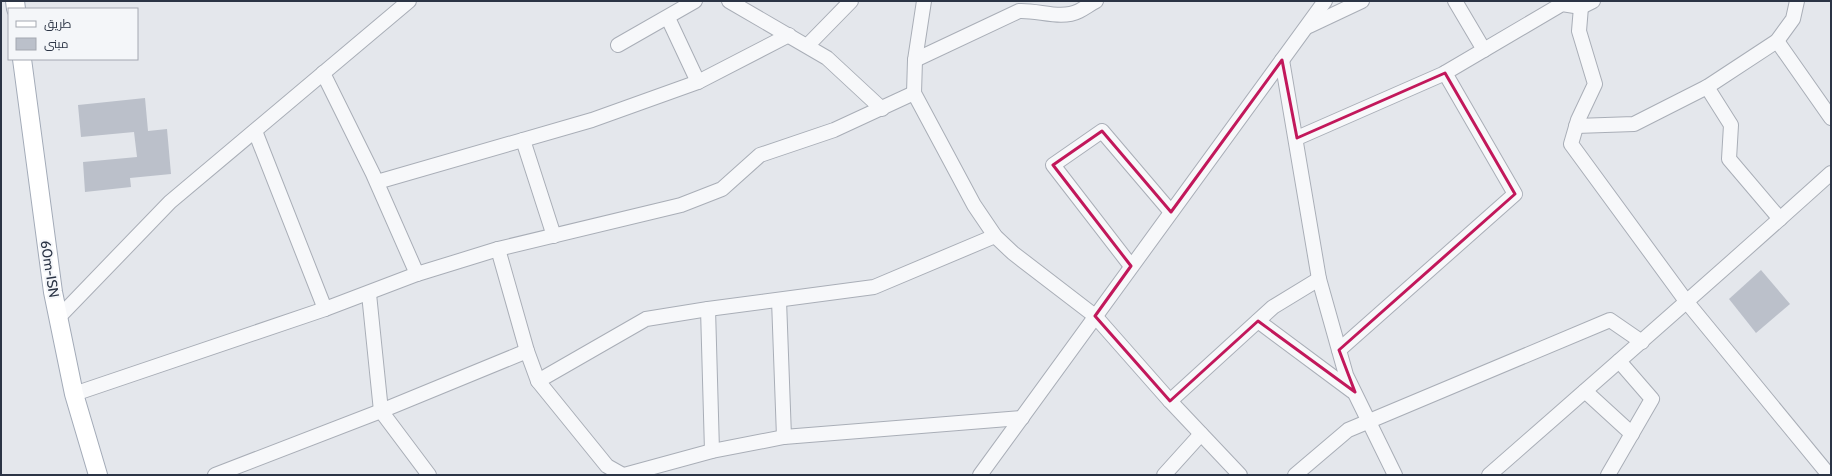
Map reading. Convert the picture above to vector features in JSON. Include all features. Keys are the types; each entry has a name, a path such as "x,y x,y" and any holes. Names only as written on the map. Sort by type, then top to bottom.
{"main road":[{"name":"60m-ISN","path":"22,60 37,183 58,318 74,394 98,475"}],"street":[{"path":"58,318 170,202 409,1"},
{"path":"618,45 668,18 695,1"},
{"path":"729,1 827,58 882,109"},
{"path":"808,46 851,1"},
{"path":"924,1 915,60 914,93 974,206 995,236 1013,253 1095,316 1170,401 1240,475"},
{"path":"915,60 1019,11 1033,10 1059,15 1078,12 1096,1"},
{"path":"980,475 1325,1"},
{"path":"1306,27 1362,1"},
{"path":"1455,1 1484,50"},
{"path":"1576,126 1634,124 1707,87 1777,41 1793,20 1797,1"},
{"path":"1297,138 1445,73 1562,4 1587,4 1579,31 1595,84 1576,126 1571,144 1686,301 1829,475"},
{"path":"668,18 698,82"},
{"path":"377,182 592,120 698,82 789,35"},
{"path":"1777,41 1831,118"},
{"path":"1282,60 1297,138 1319,279 1346,375 1395,475"},
{"path":"323,73 377,182 417,274"},
{"path":"1339,350 1515,194 1445,73"},
{"path":"1707,87 1730,125 1729,160 1780,219"},
{"path":"74,394 325,310 417,274 498,249 681,205 722,189 760,155 834,130 914,93"},
{"path":"255,131 325,310"},
{"path":"1131,266 1053,165 1102,131 1171,212"},
{"path":"524,140 554,236"},
{"path":"1489,475 1642,342 1686,301 1831,173"},
{"path":"538,381 646,319 708,309 874,287 995,236"},
{"path":"498,249 527,351 538,381 607,466 623,475 712,450 784,437 1022,418"},
{"path":"1170,401 1273,307 1319,279"},
{"path":"369,294 382,411 429,475"},
{"path":"779,300 784,437"},
{"path":"708,309 712,450"},
{"path":"1295,475 1348,430 1610,320 1642,342"},
{"path":"1258,321 1355,392"},
{"path":"215,475 382,411 527,351"},
{"path":"1608,475 1652,399 1619,361"},
{"path":"1585,391 1632,434"},
{"path":"1164,475 1201,434"}],"highlighted area":[{"path":"1282,60 1297,138 1445,73 1515,194 1339,350 1355,392 1258,321 1170,401 1095,316 1131,266 1053,165 1102,131 1171,212"}],"building":[{"path":"145,98 148,131 167,129 171,174 130,178 131,187 85,192 83,162 137,157 134,132 81,137 78,105"},
{"path":"1761,270 1790,304 1756,333 1729,299"}]}
